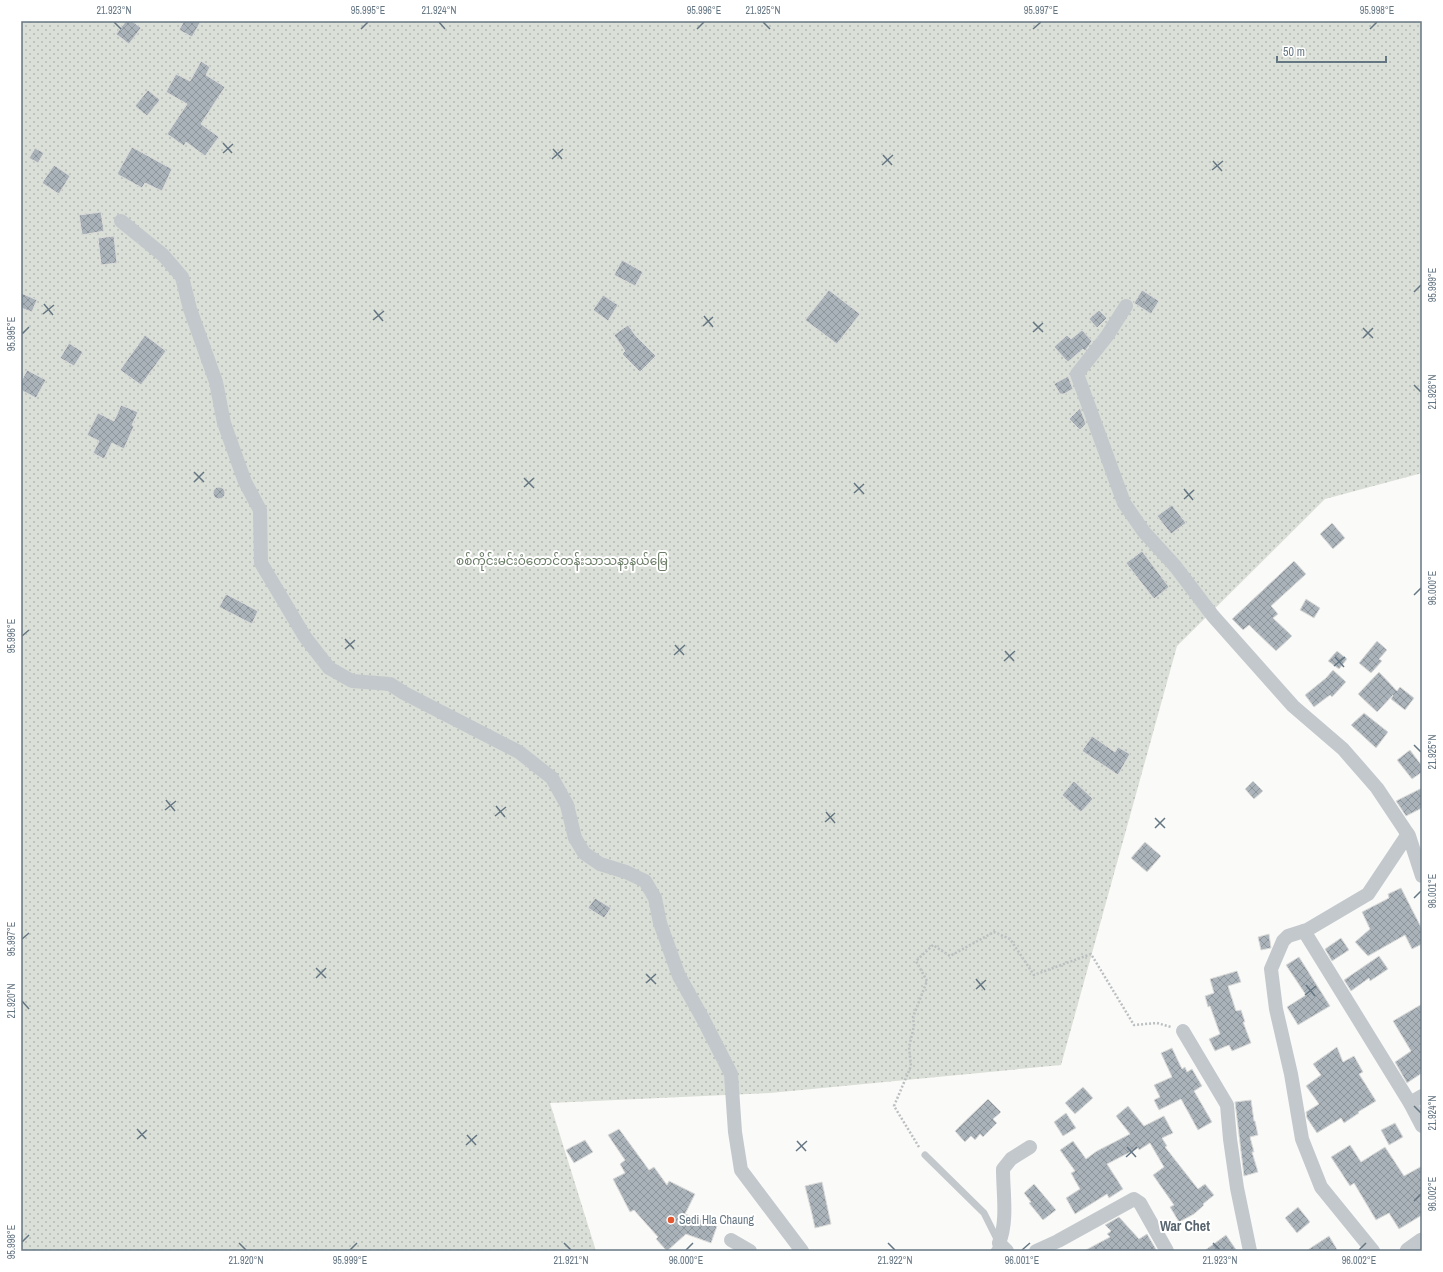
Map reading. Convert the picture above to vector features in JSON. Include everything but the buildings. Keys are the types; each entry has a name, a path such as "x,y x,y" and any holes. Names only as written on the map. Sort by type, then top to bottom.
{"street":[{"path":"121,221 163,255 182,278 190,309 216,382 224,423 245,482 260,510 261,563 305,637 329,668 352,681 390,684 404,693 518,752 552,778 567,805 574,838 584,853 600,864 626,872 645,881 655,898 660,923 679,976 731,1074 735,1132 741,1170 802,1251"},
{"path":"1126,306 1107,336 1077,374 1124,503 1144,532 1175,566 1213,616 1293,706 1343,749 1377,788 1408,834 1418,853 1422,876"},
{"path":"1373,1251 1321,1188 1302,1139 1291,1074 1276,1009 1271,969 1283,941 1288,936 1304,931 1368,894 1408,834"},
{"path":"1304,931 1416,1100 1422,1126"},
{"path":"1183,1031 1227,1105 1237,1188 1250,1251"},
{"path":"1000,1248 1003,1235 1004,1210 1002,1169 1011,1159 1030,1147"},
{"path":"1036,1251 1058,1241 1134,1199 1140,1203 1167,1251"},
{"path":"731,1240 750,1251"},
{"path":"1408,1251 1422,1241"}],"lane":[{"path":"925,1155 984,1213 1000,1248"}],"path":[{"path":"925,1155 894,1106 911,1066 909,1047 914,1026 913,1017 927,981 916,961 933,945 950,956 994,932 1010,938 1034,976 1091,954 1134,1025 1157,1023 1183,1031"}],"green space":[{"name":"စစ်ကိုင်းမင်းဝံတောင်တန်းသာသနာ့နယ်မြေ","path":"21,21 1422,21 1422,473 1325,499 1177,646 1061,1065 770,1093 550,1103 596,1251 21,1251"}],"place":[{"name":"Sedi Hla Chaung","path":"671,1220"}],"district":[{"name":"War Chet","path":"1185,1226"}]}
